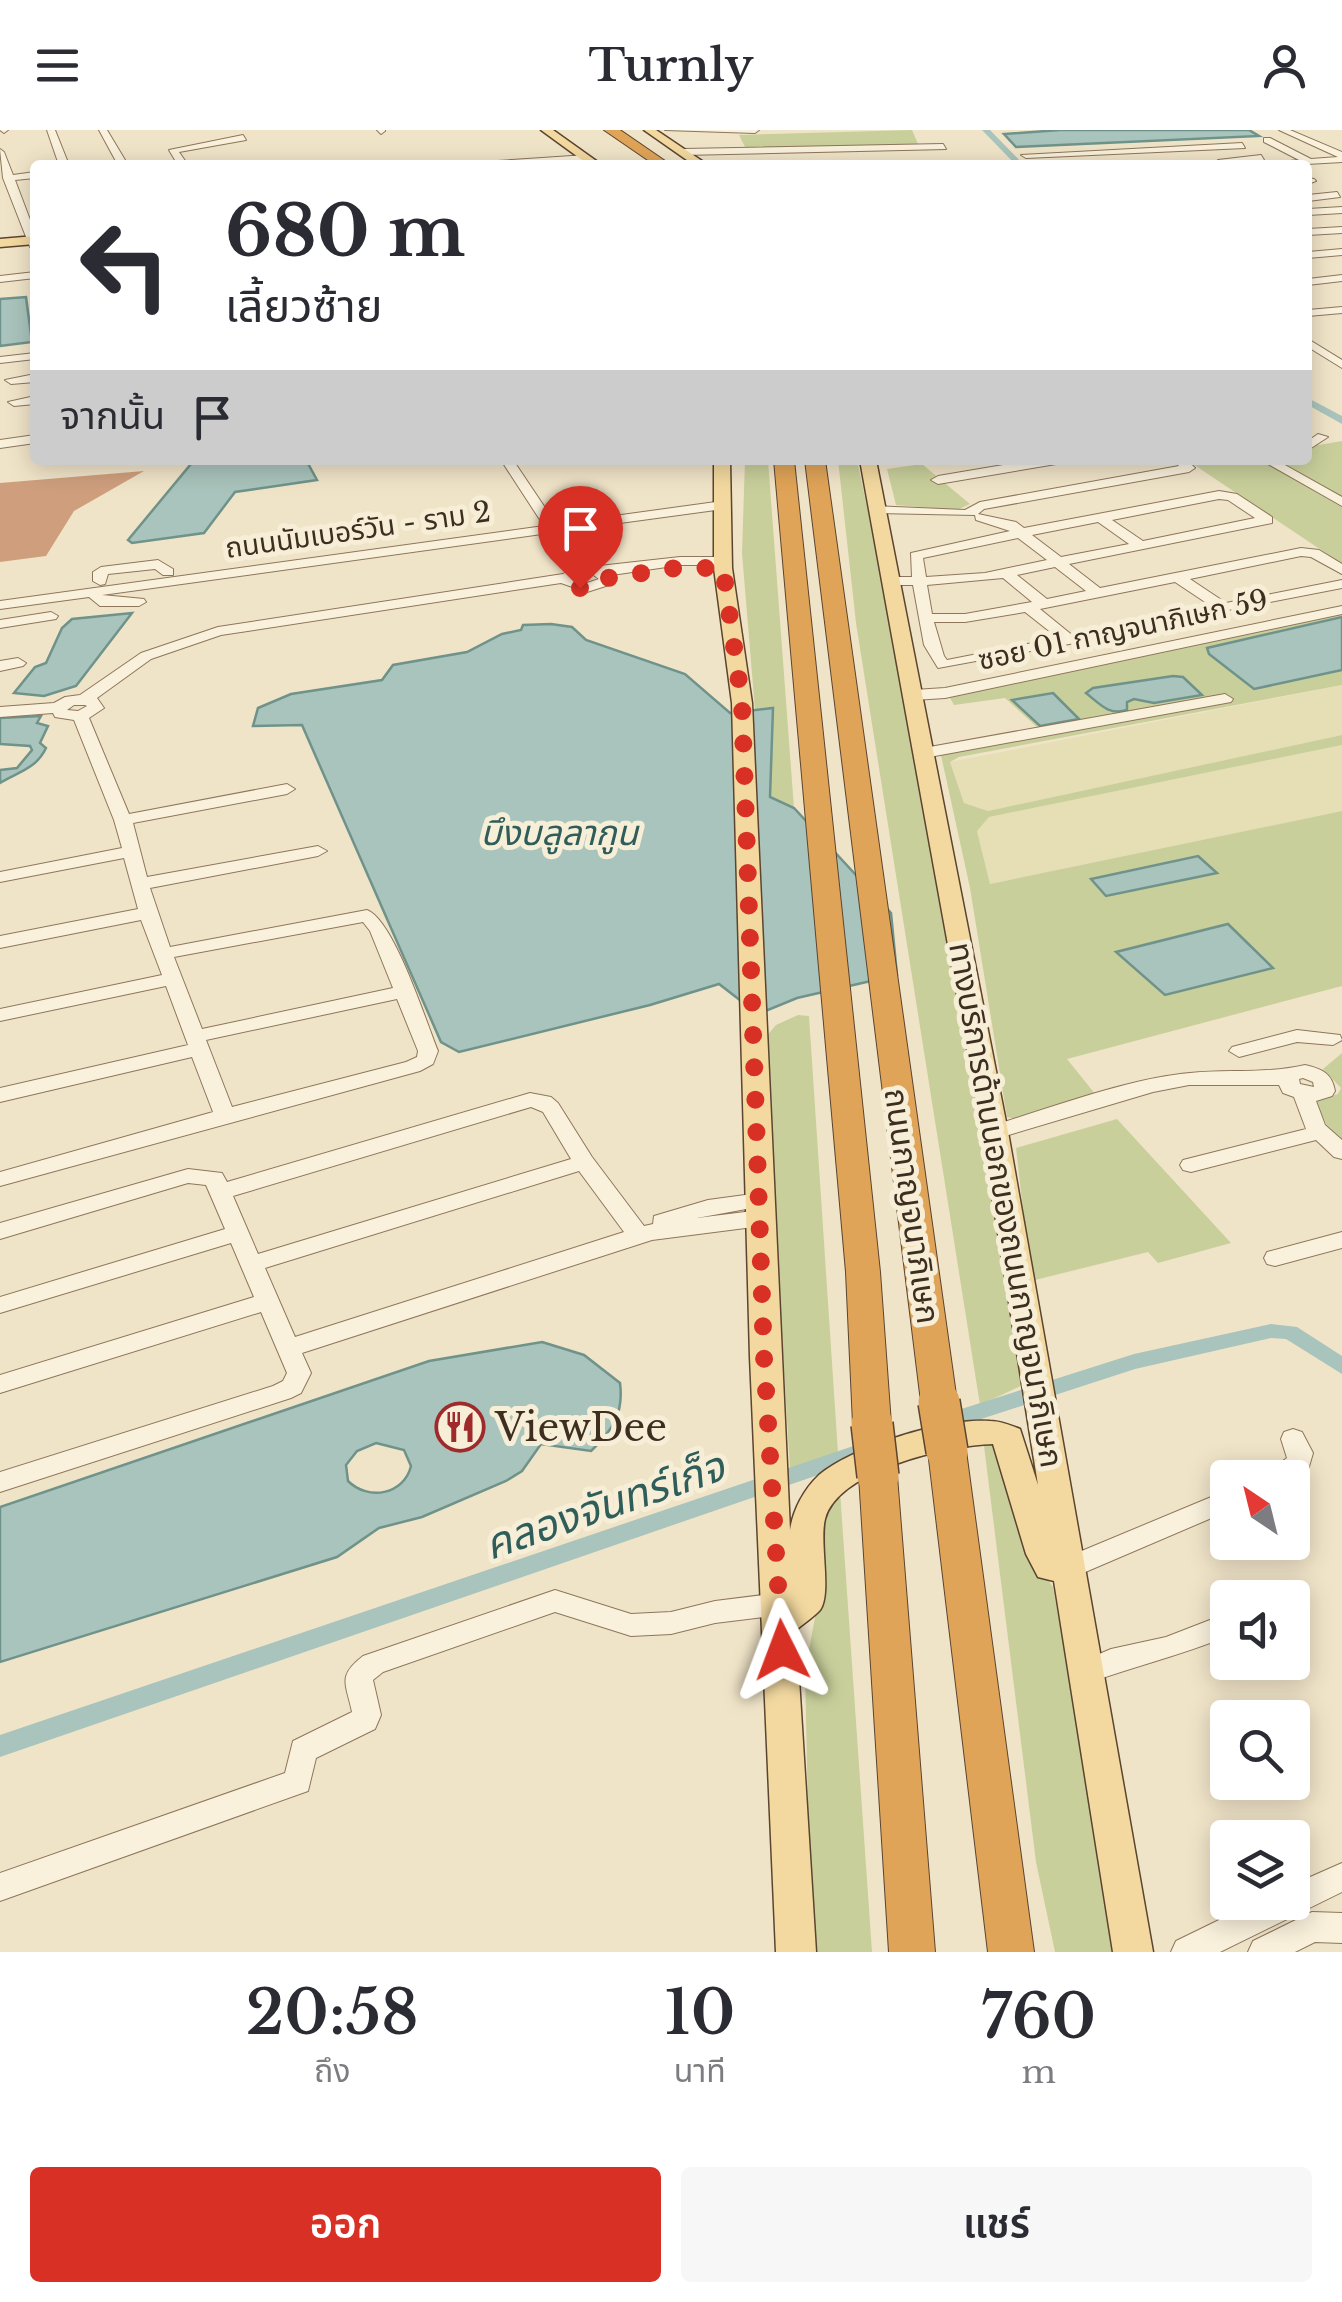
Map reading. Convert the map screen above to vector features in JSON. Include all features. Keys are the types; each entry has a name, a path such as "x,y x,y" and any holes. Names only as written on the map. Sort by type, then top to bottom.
{"highway":[{"path":"611,130 656,160"},
{"path":"596,136 632,160"},
{"name":"ถนนกาญจนาภิเษก","path":"784,465 863,1272 912,1952"},
{"name":"ถนนกาญจนาภิเษก","path":"816,465 1011,1952"}],"main road":[{"path":"546,130 589,160"},
{"path":"649,130 695,160"},
{"path":"0,243 30,242"},
{"path":"722,465 723,565 742,703 764,1357 796,1952"},
{"name":"ทางบริการด้านนอกของถนนกาญจนาภิเษก","path":"869,465 995,1132 1132,1952"},
{"path":"780,1613 808,1600 808,1517 824,1490 837,1479 901,1452 978,1430 1010,1437 1042,1554 1050,1567 1070,1568"}],"street":[{"path":"50,130 62,160"},
{"path":"103,130 120,160"},
{"path":"669,130 755,130"},
{"path":"1283,130 1342,157"},
{"path":"1302,140 1328,138"},
{"path":"180,160 172,145 197,147 246,140"},
{"path":"1267,140 1306,160"},
{"path":"1026,155 1242,146"},
{"path":"683,152 943,147"},
{"path":"115,151 134,149"},
{"path":"1136,151 1148,160"},
{"path":"0,152 30,232"},
{"path":"1312,162 1342,157"},
{"path":"1207,160 1262,158"},
{"path":"8,178 30,176"},
{"path":"1312,197 1340,189"},
{"path":"1312,212 1342,210"},
{"path":"1312,232 1342,230"},
{"path":"1312,255 1342,252"},
{"path":"0,279 30,276"},
{"path":"1312,282 1342,278"},
{"path":"1312,313 1342,310"},
{"path":"1312,345 1342,365"},
{"path":"3,360 30,357"},
{"path":"11,380 30,378"},
{"path":"14,402 30,400"},
{"path":"1312,443 1322,437"},
{"path":"0,444 30,440"},
{"path":"510,465 572,558"},
{"path":"938,480 1025,465"},
{"path":"968,517 980,506 1189,468 1185,465"},
{"path":"1276,465 1342,502"},
{"path":"1007,468 1043,495"},
{"path":"892,581 921,581 1006,573 1267,520 1232,497 1219,495 916,556 921,581 934,655 943,666 1124,630"},
{"name":"ถนนนัมเบอร์วัน - ราม 2","path":"96,587 100,572 106,570 162,564 177,574 333,554 475,530 490,537 722,505"},
{"path":"878,513 968,517 1020,533 1097,593"},
{"path":"1101,518 1142,547"},
{"path":"927,618 965,618 1308,552 1342,570"},
{"path":"0,712 58,708 66,716 151,664 227,637 568,581 582,570 605,575 723,565"},
{"path":"1006,573 1070,641"},
{"path":"1178,577 1223,608"},
{"path":"1145,624 1342,584"},
{"path":"0,595 96,587"},
{"path":"96,587 100,602 139,602"},
{"path":"0,605 96,587"},
{"name":"ซอย 01 กาญจนาภิเษก 59","path":"914,695 945,693 1342,610"},
{"path":"0,624 51,616"},
{"path":"0,666 18,663"},
{"path":"924,752 1226,699"},
{"path":"86,706 148,913 225,1116"},
{"path":"123,820 287,789"},
{"path":"0,877 131,851"},
{"path":"141,884 318,851"},
{"path":"0,942 148,913"},
{"path":"0,1179 413,1067 426,1060 428,1050 405,991 379,929 367,916 162,954"},
{"path":"0,1014 171,979"},
{"path":"0,1095 405,991"},
{"path":"1238,1051 1300,1035 1338,1036"},
{"path":"1310,1072 1324,1046 1338,1036"},
{"path":"995,1132 1151,1086 1189,1080 1286,1078 1295,1072 1310,1072 1324,1078 1327,1088 1318,1095 1303,1095 1290,1088 1286,1078"},
{"path":"1303,1095 1320,1132 1342,1152"},
{"path":"220,1192 530,1100 544,1102 551,1108 584,1162 645,1234"},
{"path":"1191,1165 1320,1132"},
{"path":"252,1264 584,1162"},
{"path":"0,1231 188,1176 214,1178 290,1348 298,1380 282,1392 0,1482"},
{"path":"290,1348 645,1234 670,1232 760,1209"},
{"path":"0,1304 238,1233"},
{"path":"1275,1258 1342,1240"},
{"path":"0,1384 268,1301"},
{"path":"1293,1439 1299,1460"},
{"path":"1070,1568 1210,1508"},
{"path":"0,1886 298,1782 303,1750 368,1715 358,1676 373,1664 555,1602 632,1625 671,1623 715,1612 780,1613"},
{"path":"1088,1671 1111,1661 1169,1648 1210,1631"},
{"path":"1310,1892 1342,1876"},
{"path":"1187,1952 1254,1920"},
{"path":"1264,1952 1312,1927 1342,1928"}],"shaded area":[{"path":"1342,685 1342,735 988,811 964,803 950,762"},
{"path":"1342,745 1342,811 990,884 977,831 989,817"}],"green space":[{"path":"912,130 919,146 746,149 739,135"},
{"path":"1312,441 1319,445 1342,441 1342,564 1194,465 1312,465"},
{"path":"745,465 768,465 794,808 770,797 773,709 755,710 742,553"},
{"path":"839,465 858,465 900,661 1023,1385 980,1405 856,623"},
{"path":"923,465 970,504 957,510 896,505 887,469"},
{"path":"1342,606 1342,617 1207,648 1254,689 1342,670 1342,685 959,757 950,762 964,803 988,811 1342,735 1342,745 989,817 977,831 990,884 1342,811 1342,986 1067,1059 1096,1095 1016,1119 1007,1117 970,888 939,746 1038,728 1005,698 954,705 949,696"},
{"path":"798,1015 809,1016 838,1453 790,1469 764,1039 776,1025"},
{"path":"1342,1053 1342,1142 1326,1124 1315,1101 1338,1094 1341,1088 1323,1069"},
{"path":"1117,1119 1231,1243 1158,1263 1148,1252 1031,1281 1016,1148"},
{"path":"995,1437 1035,1562 1053,1587 1119,1952 1055,1952 1036,1862 983,1438"},
{"path":"840,1491 872,1952 811,1952 805,1672 820,1590 815,1534"}],"water":[{"path":"1060,130 1249,130 1259,136 1016,147 1004,134"},
{"path":"26,297 30,342 0,346 0,299"},
{"path":"190,465 309,465 317,480 235,492 204,533 132,543 128,540"},
{"path":"132,613 76,686 44,696 14,693 35,667 46,663 62,628 72,619"},
{"path":"1342,617 1342,670 1254,689 1209,654 1207,648"},
{"name":"บึงบลูลากูน","path":"523,625 572,627 586,640 685,674 730,713 773,708 770,797 794,808 891,913 897,975 797,998 758,1014 719,984 459,1052 441,1042 302,725 253,726 258,708 291,694 382,680 393,665 467,652 502,634 521,630"},
{"path":"1183,677 1202,695 1154,703 1134,699 1127,702 1127,710 1115,711 1086,693 1093,688"},
{"path":"1053,693 1079,719 1040,726 1012,700"},
{"path":"41,716 37,723 48,726 40,743 46,748 42,755 0,783 0,770 17,768 32,750 30,746 0,744 0,718"},
{"path":"1198,856 1217,873 1106,896 1091,879"},
{"path":"1228,924 1273,968 1165,995 1116,952"},
{"path":"542,1342 584,1355 620,1383 618,1413 591,1451 541,1444 522,1471 506,1481 422,1517 379,1528 337,1557 0,1662 0,1507 429,1361","holes":["376,1443 404,1450 411,1466 407,1476 393,1489 375,1493 348,1481 346,1465 357,1451"]}],"building":[{"path":"144,471 74,511 46,556 0,562 0,483"}],"waterway":[{"path":"986,130 1015,160"},
{"path":"1312,403 1342,421"},
{"name":"คลองจันทร์เก็จ","path":"941,1424 1134,1362 1271,1331 1290,1332 1342,1366"},
{"name":"คลองจันทร์เก็จ","path":"0,1746 874,1447"}],"place":[{"name":"ViewDee","path":"460,1427"}],"route":[{"path":"580,588 600,586 608,578 676,568 723,568 742,703 764,1357 782,1650"}]}
